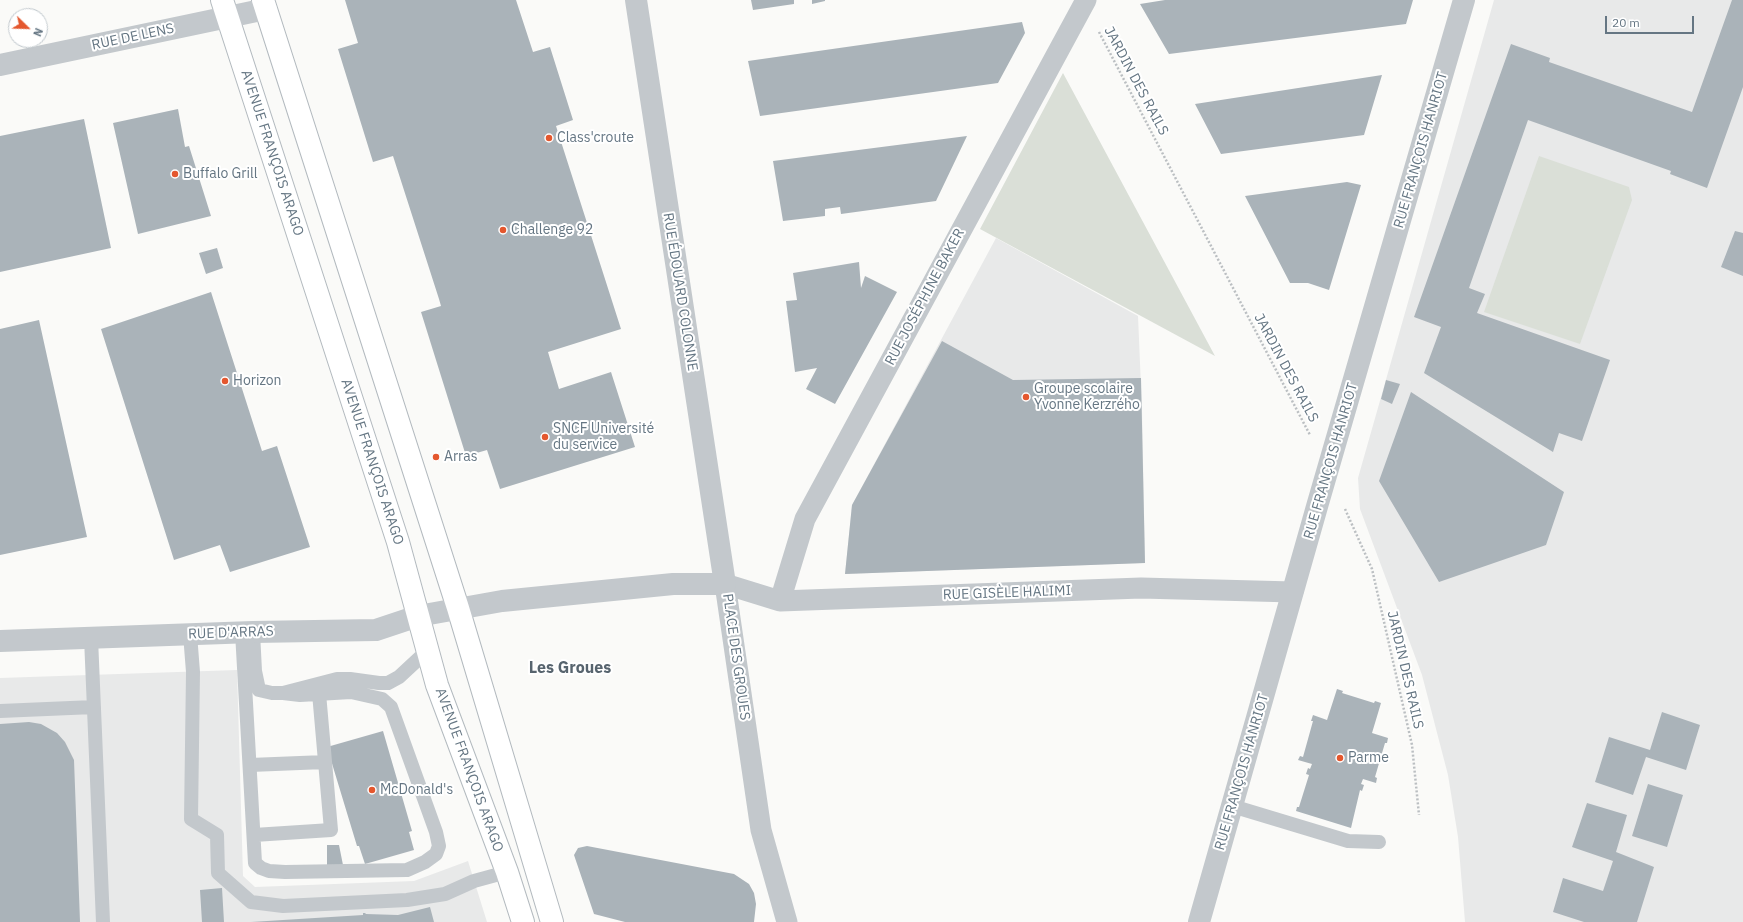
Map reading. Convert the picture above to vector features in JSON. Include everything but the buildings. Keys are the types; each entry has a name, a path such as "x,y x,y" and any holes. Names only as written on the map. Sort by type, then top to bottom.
{"main road":[{"path":"264,4 458,608 552,922"},
{"name":"AVENUE FRANÇOIS ARAGO","path":"225,8 398,542 427,651 456,738 507,872 523,922"}],"street":[{"name":"RUE ÉDOUARD COLONNE","path":"636,0 725,584"},
{"name":"RUE FRANÇOIS HANRIOT","path":"1199,922 1464,0"},
{"name":"RUE JOSÉPHINE BAKER","path":"780,601 806,519 1085,2"},
{"name":"RUE DE LENS","path":"0,65 225,8 264,4"},
{"name":"PLACE DES GROUES","path":"458,608 502,601 673,584 725,584 761,830 787,922"},
{"name":"RUE GISÈLE HALIMI","path":"725,584 780,601 1141,588 1293,592"},
{"name":"RUE D'ARRAS","path":"0,641 248,632 376,630 418,616 458,608"}],"lane":[{"path":"248,632 259,690 300,695 351,692 382,699 391,707 436,832 439,846 436,854 425,862 407,870 269,871 260,868 255,863 250,765 248,632"},
{"path":"190,634 193,672 192,819 217,835 218,873 251,902 283,906 406,900 445,894 474,880 507,872"},
{"path":"91,638 103,922"},
{"path":"283,693 337,680 350,679 388,683 399,677 427,651"},
{"path":"254,835 331,830 319,693"},
{"path":"0,711 94,708"},
{"path":"250,765 325,762"},
{"path":"1232,806 1348,842 1379,842"}],"path":[{"name":"JARDIN DES RAILS","path":"1085,2 1328,472 1372,569 1412,745 1419,815"}],"shaded area":[{"path":"1494,0 1743,0 1743,922 1465,922 1458,837 1448,775 1422,675 1360,509 1358,478"},
{"path":"1063,73 1215,356 980,229"},
{"path":"1539,156 1629,187 1632,200 1580,344 1484,312"},
{"name":"Groupe scolaire Yvonne Kerzrého","path":"996,238 1138,316 1142,410 1145,563 845,574 852,505"},
{"path":"237,670 243,876 255,887 414,881 468,861 487,922 0,922 0,678"}],"place":[{"name":"Class'croute","path":"549,138"},
{"name":"Buffalo Grill","path":"175,174"},
{"name":"Challenge 92","path":"503,230"},
{"name":"Horizon","path":"225,381"},
{"name":"Groupe scolaire Yvonne Kerzrého","path":"1026,397"},
{"name":"SNCF Université du service","path":"545,437"},
{"name":"Arras","path":"436,457"},
{"name":"Parme","path":"1340,758"},
{"name":"McDonald's","path":"372,790"}],"district":[{"name":"Les Groues","path":"570,668"}]}
